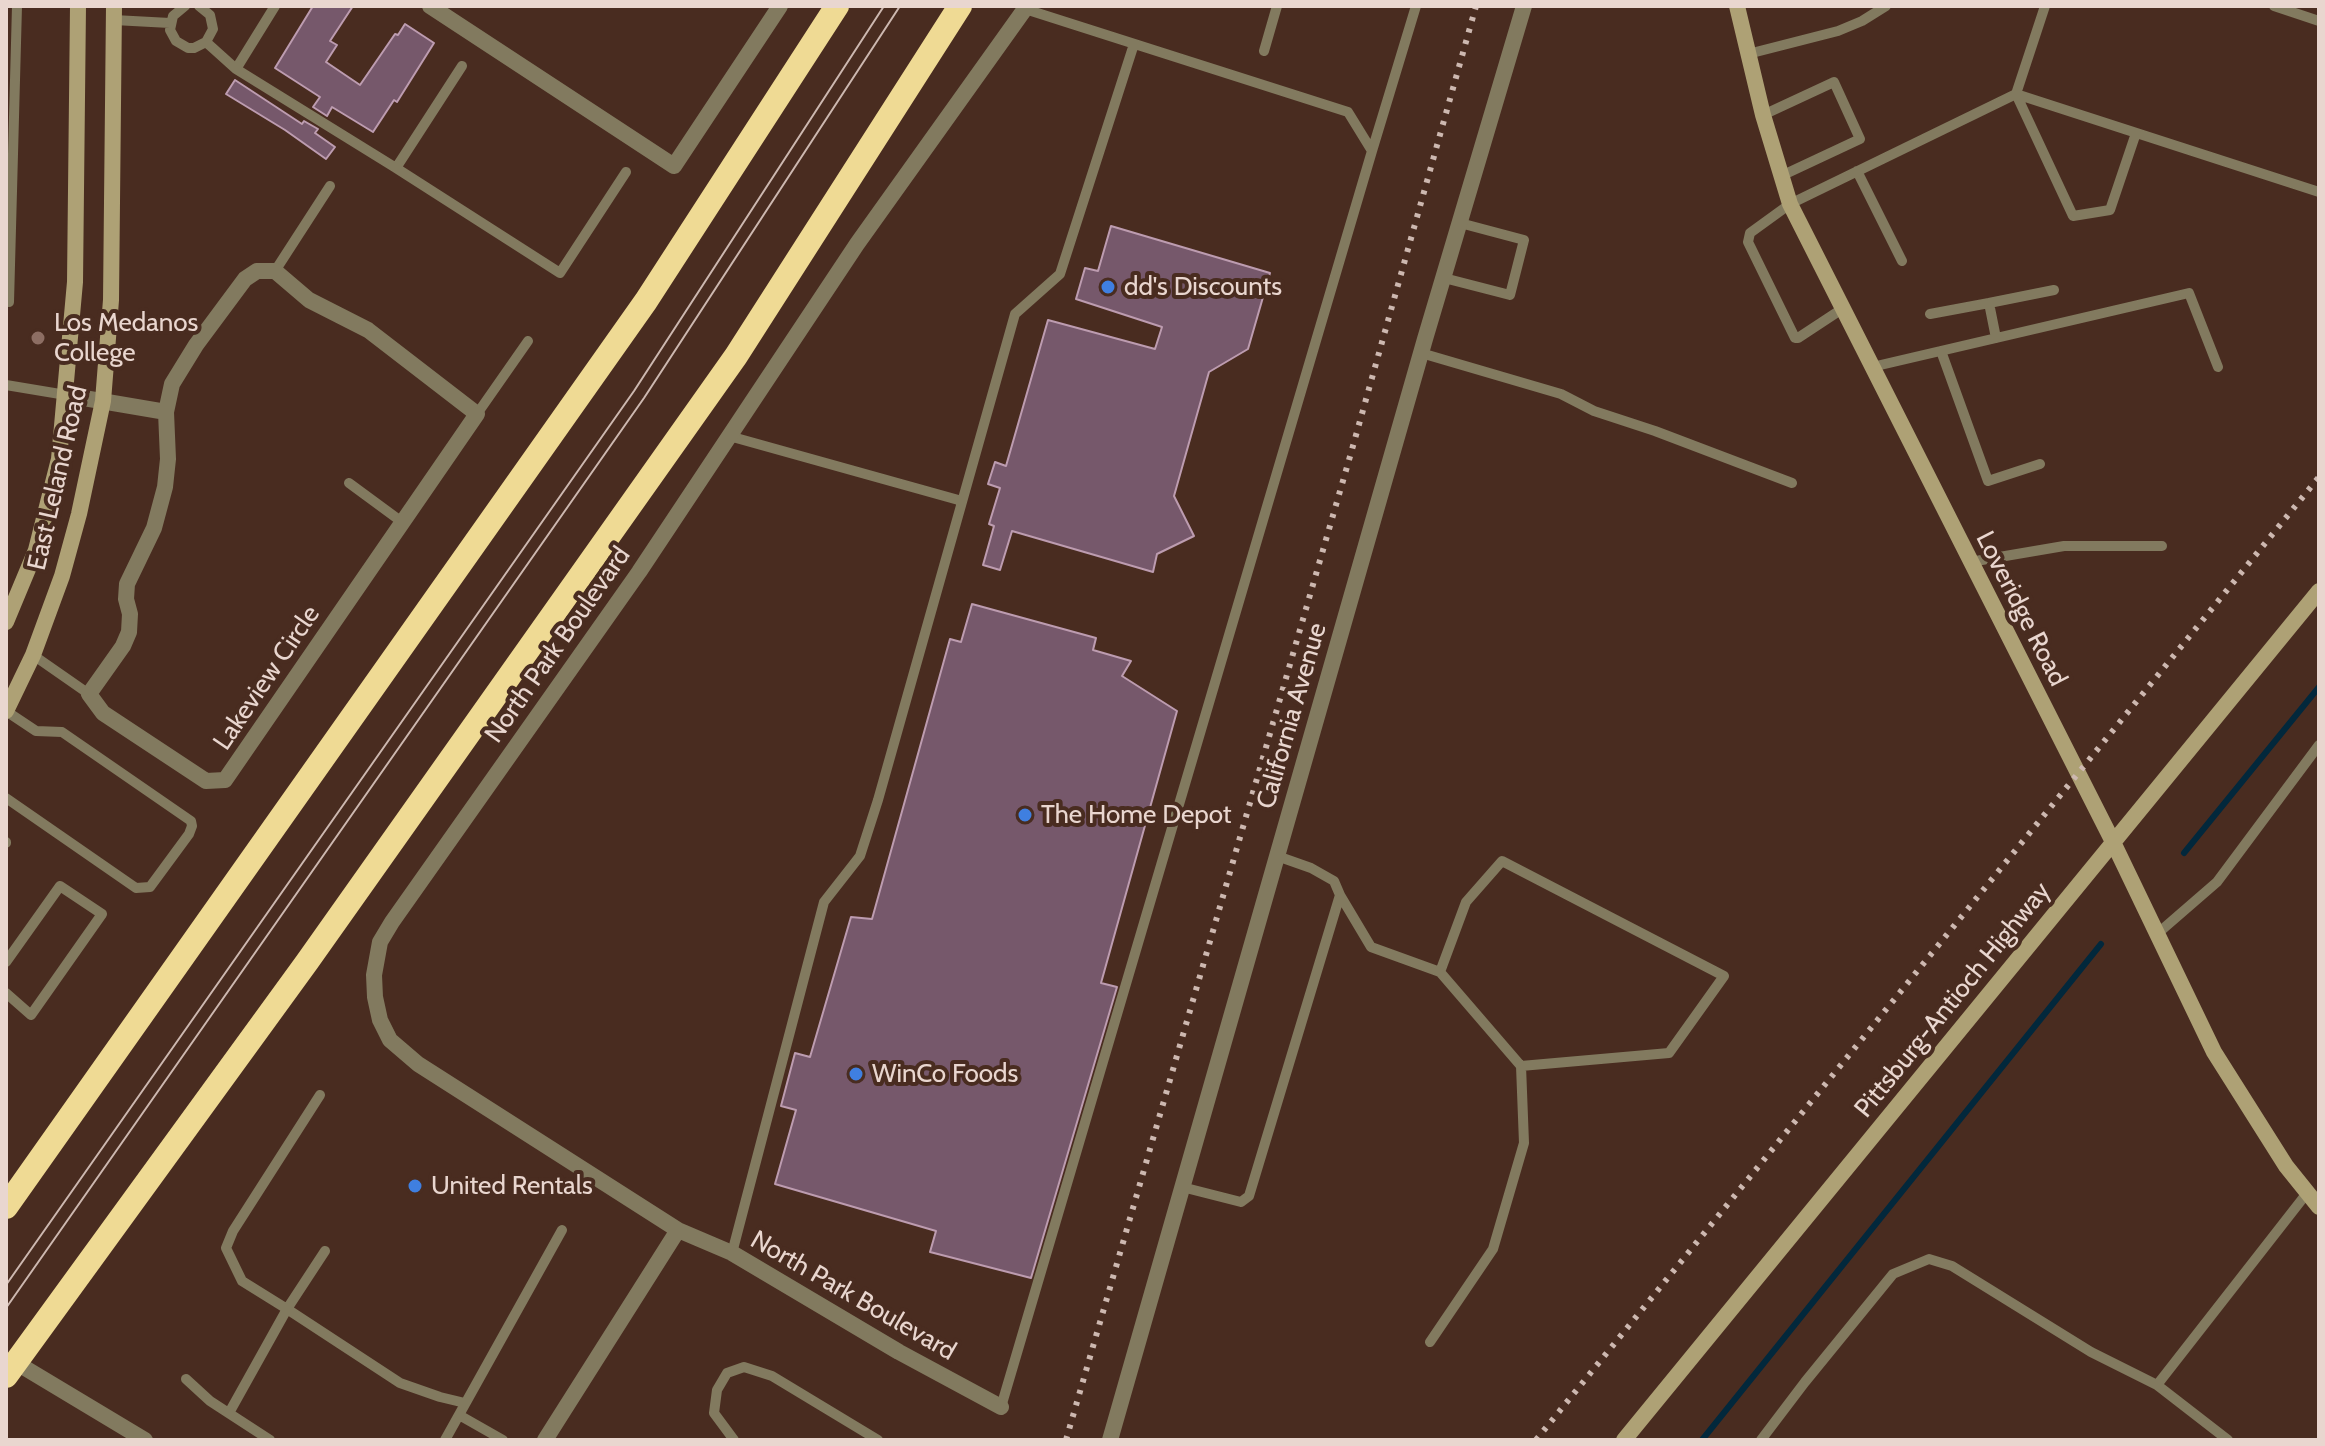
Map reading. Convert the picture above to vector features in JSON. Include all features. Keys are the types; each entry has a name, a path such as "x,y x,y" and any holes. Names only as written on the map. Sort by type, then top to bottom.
{"highway":[{"path":"6,1207 646,301 837,6"},
{"path":"15,1372 736,356 960,6"}],"main road":[{"name":"East Leland Road","path":"6,622 36,550 59,459 75,282 78,6"},
{"name":"Loveridge Road","path":"1737,6 1763,115 1790,204 2113,842 2214,1052 2286,1166 2313,1188 2319,1207"},
{"name":"East Leland Road","path":"6,711 33,655 62,576 79,514 103,401 111,300 114,13"},
{"name":"Pittsburg-Antioch Highway","path":"1624,1440 2319,591"}],"street":[{"path":"430,6 674,166 780,6"},
{"name":"California Avenue","path":"1110,1440 1421,353 1524,6"},
{"name":"North Park Boulevard","path":"1001,1407 899,1352 732,1253 678,1230 418,1064 390,1040 380,1020 374,975 380,942 392,922 639,572 857,244 1026,8"},
{"path":"89,694 123,646 129,632 127,584 154,528 165,487 168,459 166,412 172,384 196,345 245,279 257,271 275,271 309,300 368,330 477,414"},
{"path":"66,395 166,412"},
{"name":"Lakeview Circle","path":"89,694 103,713 181,766 206,781 225,780 477,414"},
{"path":"545,1440 678,1230"},
{"path":"15,1372 145,1440"}],"lane":[{"path":"9,302 17,6"},
{"path":"185,6 177,10 170,23 172,36 181,45 194,48 206,42 213,29 210,15 199,6"},
{"path":"236,69 275,6"},
{"path":"1264,51 1277,6"},
{"path":"1001,1407 1416,6"},
{"path":"1748,54 1838,31 1886,6"},
{"path":"2045,6 2016,94 2073,216 2110,210 2136,133"},
{"path":"2274,6 2319,21"},
{"path":"1026,8 1348,112 1372,151"},
{"path":"114,13 170,23"},
{"path":"206,42 236,69 560,273 626,172"},
{"path":"732,1253 824,902 860,856 1015,314 1060,274 1134,44"},
{"path":"396,168 462,66"},
{"path":"1763,115 1834,82 1860,139 1781,176"},
{"path":"1842,309 1798,338 1794,336 1748,238 1750,233 1790,204 2016,94 2319,192"},
{"path":"1857,171 1902,261"},
{"path":"275,271 330,186"},
{"path":"1444,278 1510,295 1524,240 1460,223"},
{"path":"1930,314 2054,290"},
{"path":"1872,367 2189,293 2218,367"},
{"path":"1989,303 1996,338"},
{"name":"Lakeview Circle","path":"477,414 528,341"},
{"path":"1941,351 1988,481 2040,464"},
{"path":"1421,353 1561,394 1594,411 1792,483"},
{"path":"6,385 66,395"},
{"path":"729,436 962,501"},
{"path":"349,483 402,522"},
{"path":"1970,562 2064,546 2162,546"},
{"path":"33,655 89,694"},
{"path":"6,711 36,731 62,732 191,821 192,826 150,887 136,888 6,798"},
{"path":"2157,934 2217,882 2319,745"},
{"path":"1277,856 1311,868 1334,881 1371,947 1440,972 1521,1066 1524,1143 1493,1249 1430,1342"},
{"path":"1440,972 1466,902 1502,861 1724,976 1669,1053 1521,1066"},
{"path":"6,962 60,886 102,914 31,1015 6,993"},
{"path":"1182,1187 1241,1202 1249,1196 1340,895"},
{"path":"320,1095 233,1231 226,1248 242,1281 400,1383 465,1403"},
{"path":"2157,1385 2313,1188"},
{"path":"445,1440 562,1230"},
{"path":"229,1413 287,1309 325,1251"},
{"path":"1761,1440 1893,1274 1929,1259 1952,1266 2091,1352 2157,1385 2228,1440"},
{"path":"734,1440 714,1413 717,1390 727,1373 744,1367 772,1376 878,1440"},
{"path":"186,1379 210,1401 270,1440"},
{"path":"459,1415 503,1440"}],"building":[{"path":"313,6 353,6 330,41 337,45 326,62 360,85 405,24 434,43 397,102 394,100 373,132 332,107 327,116 313,107 320,97 275,68"},
{"path":"235,80 302,124 304,121 318,129 315,133 335,147 326,159 226,94"},
{"path":"1111,226 1270,273 1248,349 1209,372 1174,496 1194,536 1157,554 1153,572 1012,531 1000,570 983,565 994,526 989,524 1000,488 988,484 995,462 1006,466 1048,320 1155,349 1162,327 1076,299 1085,268 1098,271"},
{"path":"972,604 1096,638 1093,650 1131,661 1122,676 1177,711 1101,983 1117,987 1031,1278 930,1252 936,1231 775,1184 796,1110 781,1106 795,1053 810,1057 851,917 872,919 950,639 961,642"}],"waterway":[{"path":"2184,853 2319,687"},
{"path":"1702,1440 2101,944"}],"tram line":[{"path":"6,1285 634,391 884,6"},
{"path":"6,1308 644,398 900,6"}],"railway":[{"path":"1066,1440 1351,453 1476,6"},
{"path":"1536,1440 2319,477"}],"place":[{"name":"dd's Discounts","path":"1108,287"},
{"name":"Los Medanos College","path":"38,338"},
{"name":"The Home Depot","path":"1025,815"},
{"name":"WinCo Foods","path":"856,1074"},
{"name":"United Rentals","path":"415,1186"}]}
